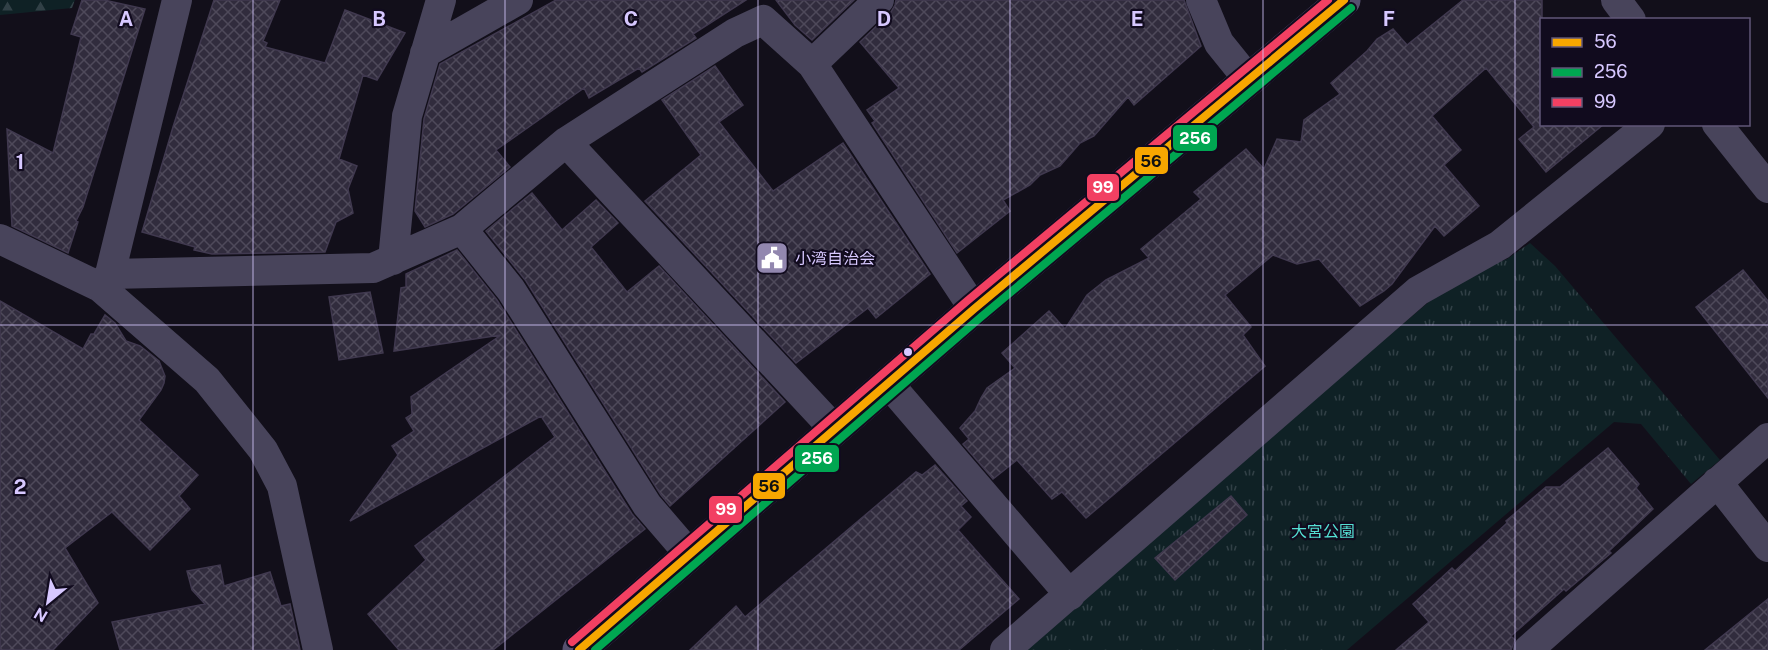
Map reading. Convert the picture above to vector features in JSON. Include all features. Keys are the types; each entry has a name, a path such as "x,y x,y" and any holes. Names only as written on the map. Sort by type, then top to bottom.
{"main road":[{"path":"579,650 974,309 1344,0"}],"street":[{"path":"105,281 177,0"},
{"path":"393,260 407,116 441,0"},
{"path":"425,53 518,0"},
{"path":"812,64 879,0"},
{"path":"1201,0 1219,43 1248,79"},
{"path":"1616,0 1630,18"},
{"path":"105,281 373,267 393,260 462,229 566,142 735,33 763,20 812,64 974,309"},
{"path":"1005,650 1418,291 1500,245 1648,126"},
{"path":"1719,126 1768,188"},
{"path":"566,142 835,430"},
{"path":"462,229 510,290 647,506 690,555"},
{"path":"0,238 105,281 207,380 263,450 282,486 318,650"},
{"path":"888,383 1070,595"},
{"path":"1528,650 1768,438"},
{"path":"1717,482 1768,547"}],"green space":[{"path":"0,0 75,0 72,8 0,15"},
{"name":"大宮公園","path":"1530,243 1555,266 1720,460 1691,484 1641,424 1614,422 1347,650 1018,650 1457,278 1507,259"}],"building":[{"path":"82,0 104,0 145,9 83,207 76,221 78,222 68,253 12,226 7,129 53,153 81,37 71,34"},
{"path":"214,0 280,0 263,41 267,43 265,47 325,63 345,10 405,33 377,80 363,75 339,159 357,166 348,189 353,213 336,222 325,252 212,254 142,232"},
{"path":"556,0 746,0 693,34 696,38 642,72 639,68 589,98 584,88 496,150 510,167 453,214 425,227 415,211 424,119 440,64"},
{"path":"776,0 854,0 812,40 795,25"},
{"path":"896,0 1184,0 1201,46 1134,105 1128,97 1094,136 1080,143 1060,166 1040,175 1030,185 1003,200 1010,211 957,253 872,123 875,121 867,110 899,88 860,42 891,12"},
{"path":"1463,0 1542,0 1540,126 1602,126 1546,172 1519,139 1534,127 1486,68 1432,116 1461,150 1444,165 1479,206 1444,236 1435,226 1392,284 1384,291 1360,306 1319,259 1297,264 1273,255 1225,295 1251,327 1243,335 1265,366 1086,518 1062,492 1052,499 1017,460 993,479 963,444 969,439 960,428 975,411 987,388 1015,368 1002,353 1049,311 1065,329 1087,295 1106,280 1149,258 1141,249 1201,199 1194,192 1246,149 1264,169 1277,139 1301,142 1304,120 1340,94 1331,83 1377,39 1393,29 1407,45"},
{"path":"715,66 743,105 719,122 773,191 843,143 930,274 876,318 868,308 796,363 645,201 701,155 662,100"},
{"path":"532,193 562,230 596,200 618,223 591,247 627,292 659,266 785,402 670,506 526,281 486,231"},
{"path":"457,250 497,300 632,514 645,529 493,650 399,650 368,614 426,560 415,546 555,437 541,416 350,521 398,455 392,446 414,431 406,418 412,414 411,397 501,335 394,351 401,288 406,287 406,274"},
{"path":"1743,270 1768,301 1768,398 1696,307"},
{"path":"370,292 383,353 339,360 329,297"},
{"path":"0,301 83,349 105,315 115,323 126,341 140,346 159,361 165,376 164,383 139,420 198,475 179,496 190,509 150,550 112,512 65,548 98,603 53,650 0,650"},
{"path":"1608,448 1639,484 1636,488 1653,509 1609,551 1611,553 1566,591 1564,589 1511,636 1515,640 1511,650 1396,650 1429,622 1413,604 1452,568 1455,571 1507,523 1506,521 1546,487 1560,487"},
{"path":"935,465 967,501 961,506 971,517 958,530 1019,599 959,650 690,650 736,606 745,617 916,472 922,475"},
{"path":"1231,496 1247,515 1175,580 1155,558"},
{"path":"220,565 224,586 270,572 281,606 290,604 300,650 120,650 112,622 205,604 192,590 187,571"},
{"path":"1768,599 1768,650 1705,650"}],"transit line":[{"name":"99","path":"572,642 967,301 1328,0"},
{"name":"56","path":"579,650 974,309 1344,0"},
{"name":"256","path":"595,650 981,317 1351,8"}],"place":[{"name":"小湾自治会","path":"772,258"}]}
